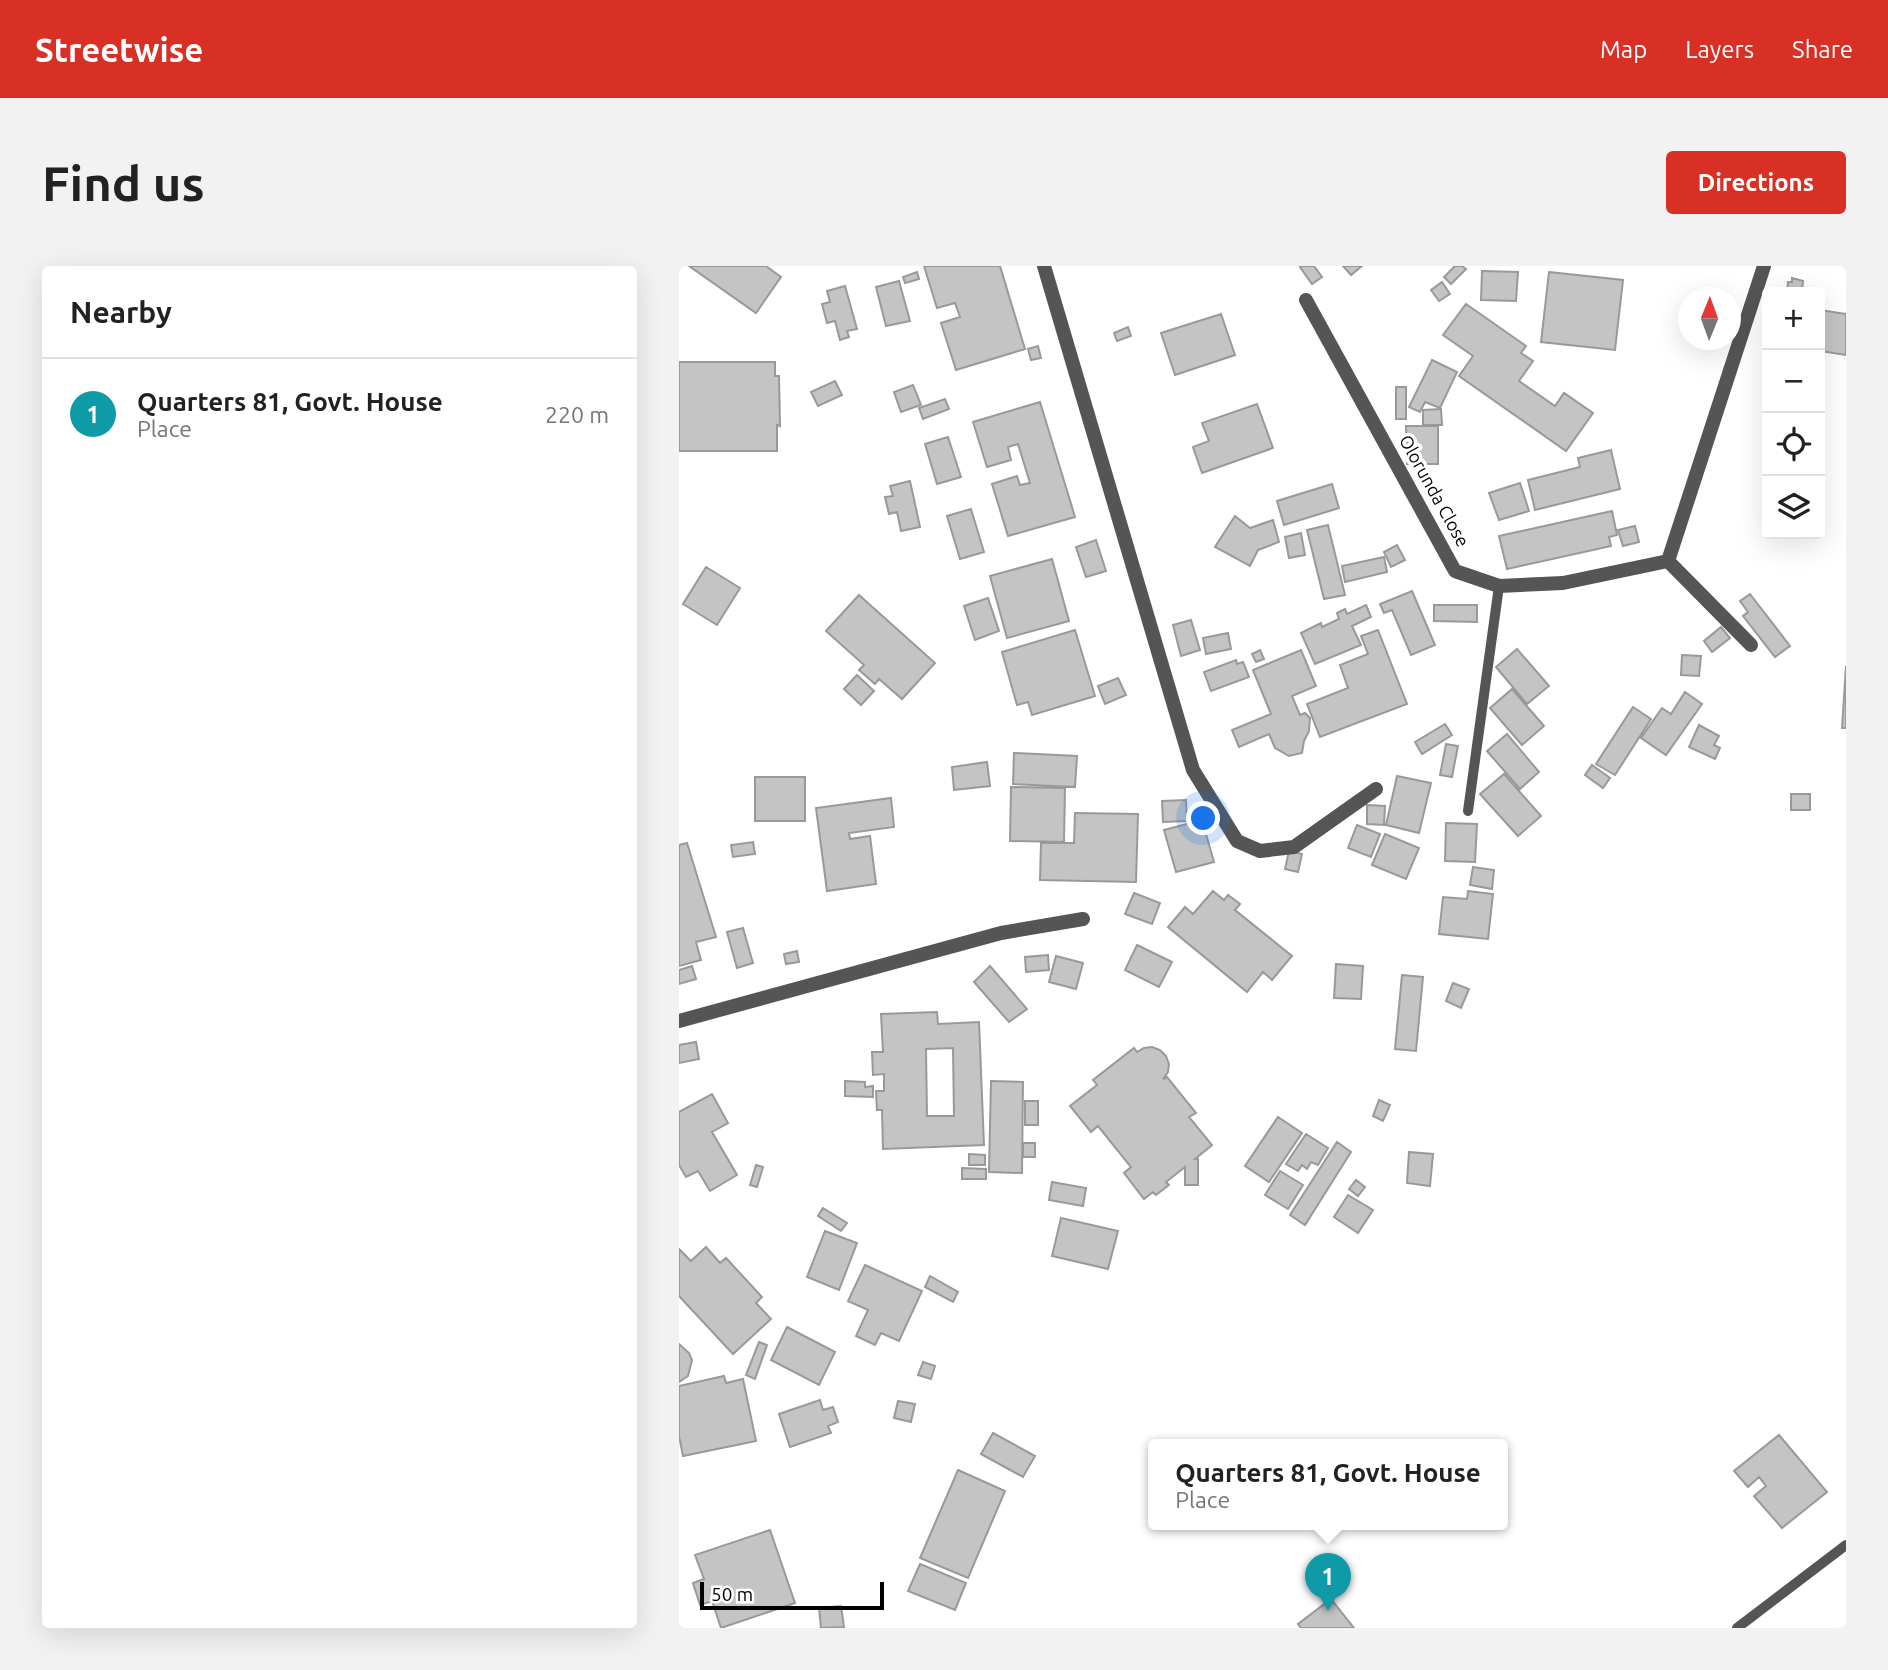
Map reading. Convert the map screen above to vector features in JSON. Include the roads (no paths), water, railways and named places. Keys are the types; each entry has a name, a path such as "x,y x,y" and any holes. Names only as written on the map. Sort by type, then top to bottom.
{"street":[{"path":"1044,266 1193,770 1237,841 1260,851 1294,847 1376,789"},
{"path":"1751,645 1668,561 1764,266"},
{"name":"Olorunda Close","path":"1306,299 1455,570 1499,586 1563,583 1668,561"},
{"path":"679,1021 1002,933 1083,919"}],"lane":[{"path":"1468,811 1499,586"},
{"path":"1737,1628 1846,1545"}],"place":[{"name":"Quarters 81, Govt. House","path":"1328,1611"}]}
